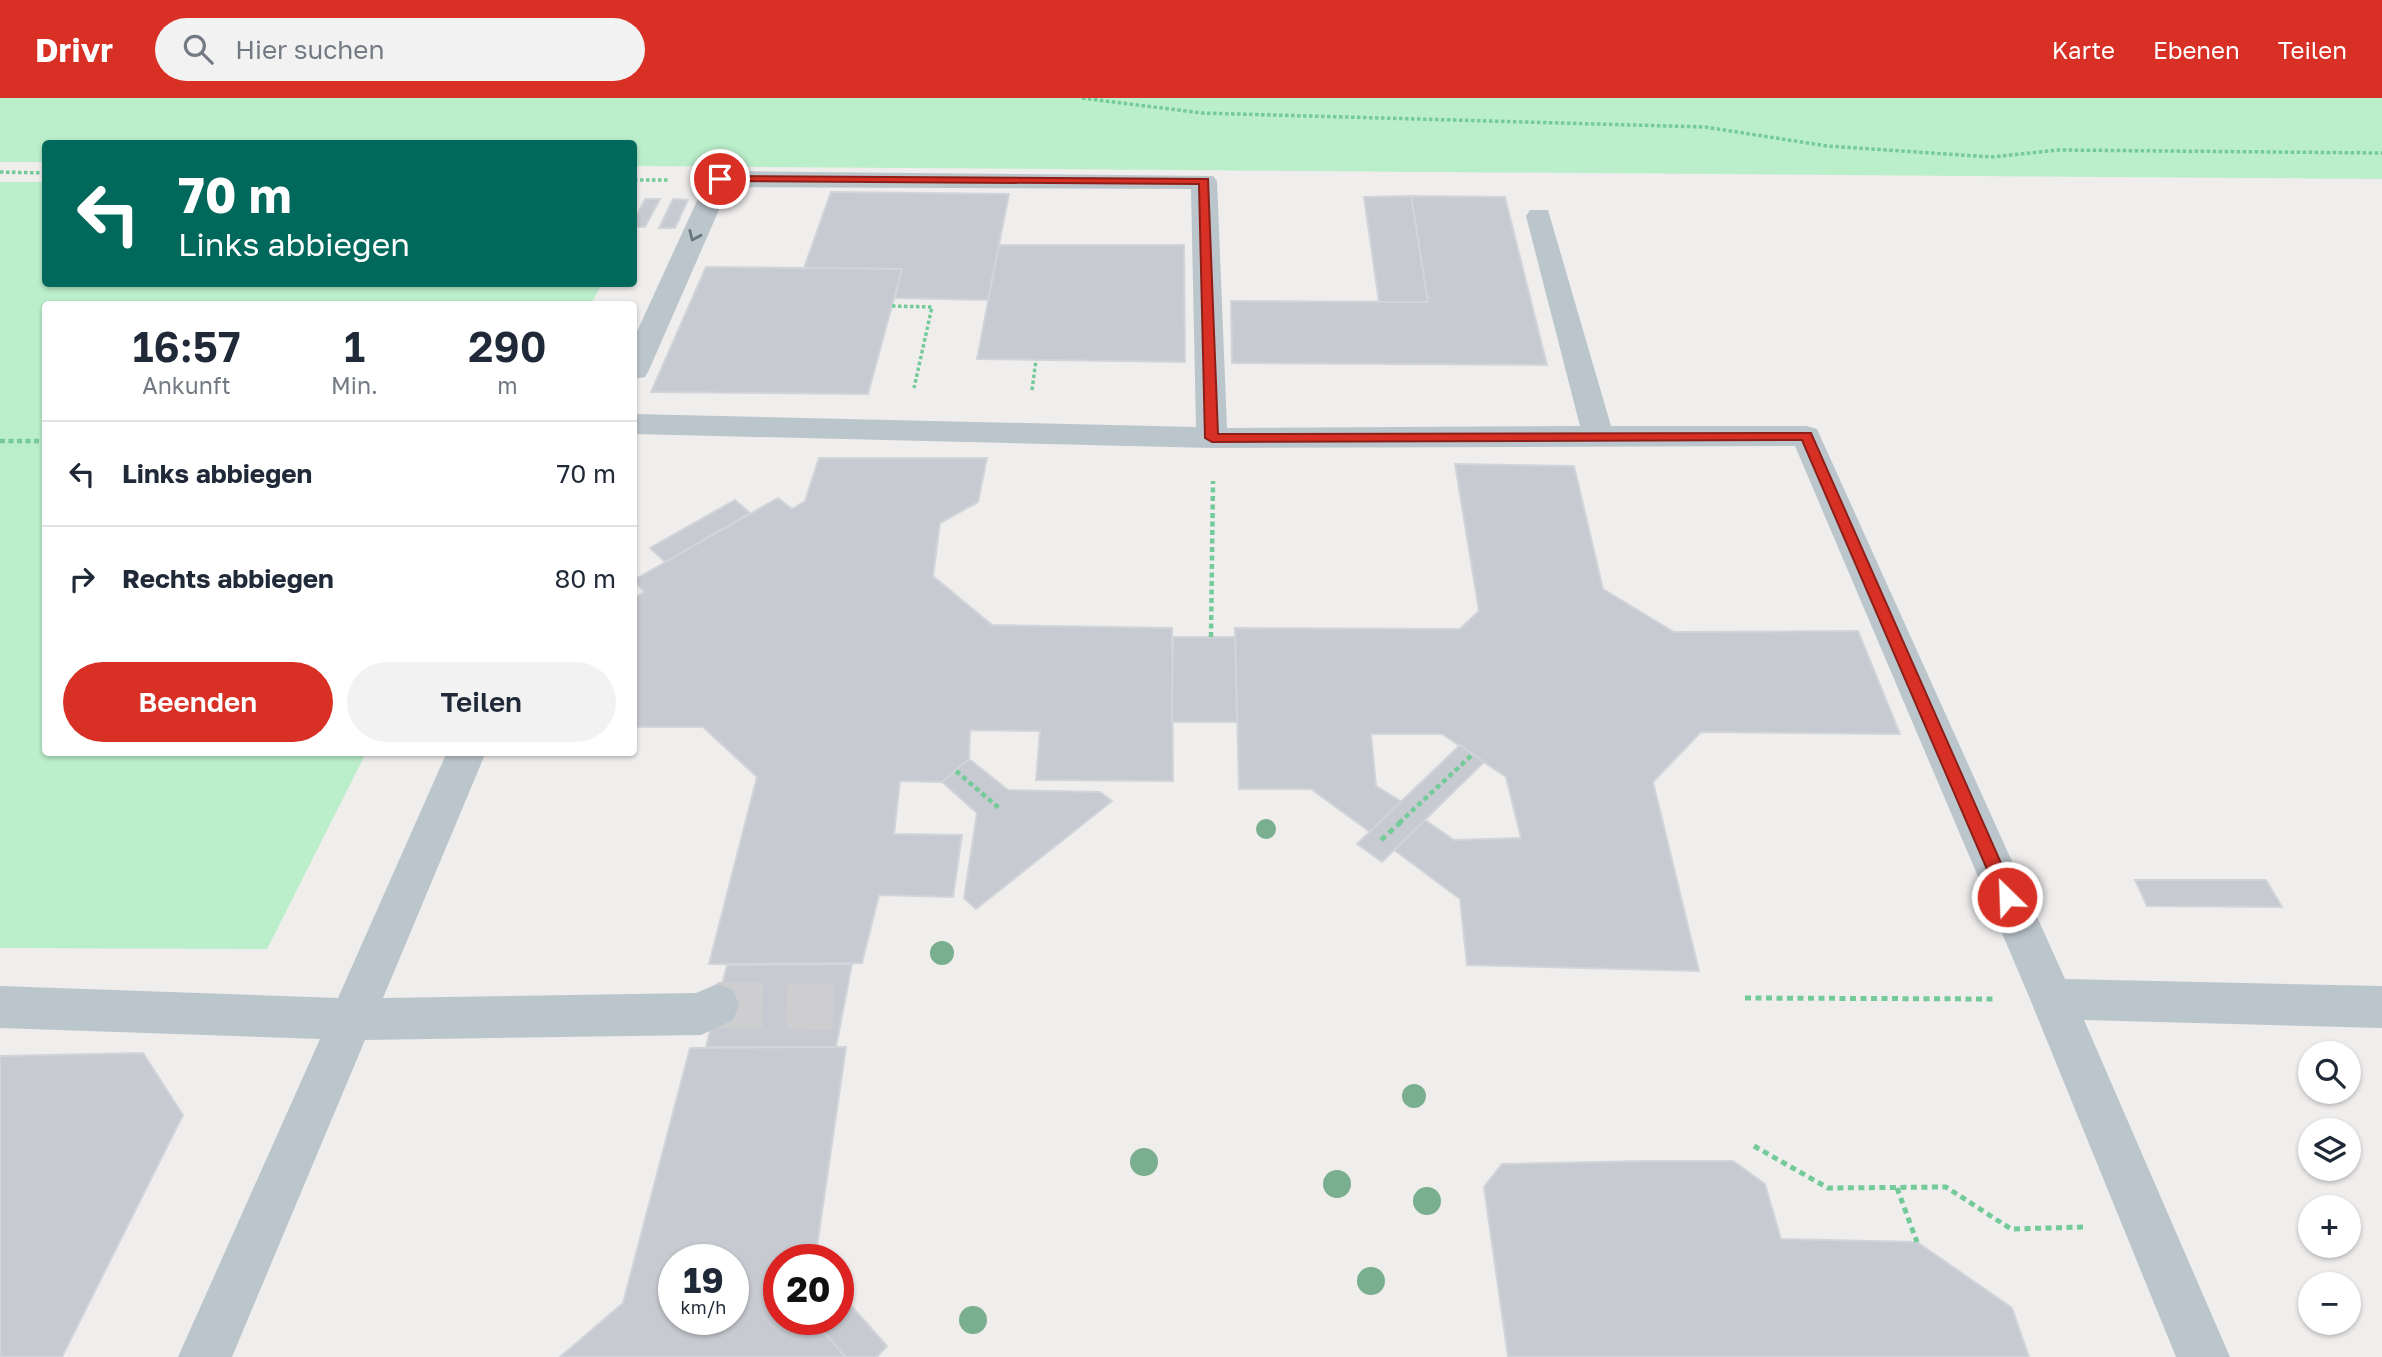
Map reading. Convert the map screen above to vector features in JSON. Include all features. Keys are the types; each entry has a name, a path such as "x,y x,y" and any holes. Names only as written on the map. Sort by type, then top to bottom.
{"lane":[{"path":"637,363 720,179 1205,181 1212,438"},
{"path":"1539,216 1598,436"},
{"path":"637,424 1212,438 1807,436 2052,999 2203,1357"},
{"path":"205,1357 465,756"},
{"path":"2052,999 2382,1007"},
{"path":"0,1007 351,1019 709,1009"}],"path":[{"path":"1082,98 1202,113 1705,127 1827,146 1991,157 2059,150 2382,153"},
{"path":"0,172 42,173"},
{"path":"892,306 932,307 912,396 908,430"},
{"path":"1211,637 1212,438"},
{"path":"0,441 42,441"},
{"path":"1381,840 1473,754"},
{"path":"956,771 999,808"},
{"path":"1745,998 2052,999"},
{"path":"1754,1146 1828,1188 1946,1187 2011,1229 2148,1226"},
{"path":"1897,1188 1917,1242"}],"green space":[{"path":"0,98 2382,98 2382,179 637,166 637,140 42,140 42,162 0,162"},
{"path":"0,182 42,182 42,287 600,287 593,301 42,301 42,756 364,756 267,949 0,948"}],"building":[{"path":"831,192 1009,194 988,300 895,298 902,269 804,268"},
{"path":"1411,196 1505,197 1547,365 1232,363 1231,301 1428,302"},
{"path":"1411,196 1428,302 1379,302 1364,197"},
{"path":"645,199 660,199 645,227 637,227 637,215"},
{"path":"673,199 688,200 675,228 659,228"},
{"path":"999,245 1184,245 1185,362 977,359"},
{"path":"706,267 902,269 868,394 651,392"},
{"path":"819,458 987,458 978,502 940,523 933,576 992,625 1172,628 1173,781 1036,780 1040,731 970,730 969,759 942,782 900,781 894,834 962,835 953,897 879,895 862,963 709,964 757,777 703,727 637,727 637,597 644,592 637,584 637,578 778,498 792,509 805,501"},
{"path":"1455,464 1574,466 1603,589 1674,632 1858,631 1900,734 1701,732 1653,782 1699,971 1467,965 1460,899 1394,850 1425,820 1454,840 1521,838 1506,777 1442,734 1371,734 1376,786 1402,802 1370,832 1311,789 1239,789 1235,628 1460,629 1479,611"},
{"path":"735,500 750,513 665,562 650,548"},
{"path":"1173,637 1235,637 1237,722 1172,722"},
{"path":"1460,745 1484,762 1382,862 1357,844"},
{"path":"969,759 1008,790 1100,792 1112,801 976,909 964,898 977,813 942,782"},
{"path":"2135,880 2266,880 2282,907 2147,906"},
{"path":"852,964 836,1047 706,1047 727,965"},
{"path":"846,1047 817,1244 763,1244 763,1335 827,1335 845,1357 560,1357 623,1303 690,1048"},
{"path":"143,1053 183,1115 62,1357 0,1357 0,1056"},
{"path":"1733,1161 1765,1184 1781,1239 1917,1242 2012,1308 2029,1357 1508,1357 1484,1187 1502,1164"},
{"path":"854,1309 887,1346 877,1357 846,1357 826,1335 854,1335"}],"tunnel":[{"path":"717,1005 845,1007"}],"route":[{"path":"720,179 1205,181 1212,438 1807,436 2007,897"}]}
